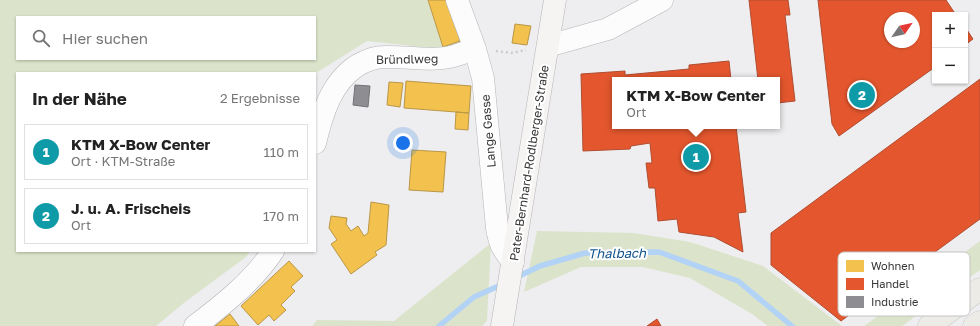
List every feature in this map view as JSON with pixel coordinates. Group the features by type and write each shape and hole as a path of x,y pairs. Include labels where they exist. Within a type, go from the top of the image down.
{"main road":[{"name":"Pater-Bernhard-Rodlberger-Straße","path":"502,326 556,0"},
{"path":"970,296 980,289"},
{"path":"929,326 943,316"},
{"path":"974,326 980,322"}],"street":[{"name":"Lange Gasse","path":"457,0 483,78 497,228 499,240 503,249 513,262"},
{"path":"548,46 608,29 662,0"},
{"name":"Bründlweg","path":"316,140 331,94 337,84 345,75 364,62 373,58 384,57 440,58 454,56 474,49"},
{"path":"195,326 226,302 242,287 272,252"}],"path":[{"path":"474,49 510,53 548,46"}],"green space":[{"path":"0,0 449,0 465,44 431,48 367,41 316,73 16,72 16,252 249,252 246,257 185,302 156,326 0,326"},
{"path":"537,231 634,233 690,242 763,266 842,326 768,326 752,314 690,278 643,267 581,267 524,292"},
{"path":"980,241 980,270 970,277 970,252 965,252"},
{"path":"491,243 487,321 482,326 312,326 317,320 394,321"},
{"path":"878,316 916,316 902,326 864,326"}],"building: Wohnen":[{"path":"428,0 447,0 460,41 443,47"},
{"path":"515,24 531,26 527,45 512,43"},
{"path":"406,81 471,86 469,113 404,108"},
{"path":"389,82 403,83 400,107 387,105"},
{"path":"456,112 469,113 468,130 455,129"},
{"path":"412,150 446,152 443,192 409,190"},
{"path":"371,202 389,205 386,245 375,252 377,255 351,274 331,244 337,240 329,228 331,216 347,218 346,224 351,231 358,226 364,236 368,233"},
{"path":"289,261 303,276 291,287 295,291 281,305 286,310 274,321 269,315 258,325 241,306"},
{"path":"230,314 239,326 215,326"}],"building: Handel":[{"path":"749,0 788,0 790,15 785,15 795,101 780,103 780,77 758,77"},
{"path":"818,0 946,0 954,12 932,12 932,69 839,136 832,124"},
{"path":"968,32 973,39 968,43"},
{"path":"729,61 731,77 612,77 612,129 736,129 746,212 738,213 743,252 714,237 679,232 677,219 658,221 655,188 649,188 646,163 652,163 650,143 631,146 630,149 583,151 581,74 625,71 625,75 689,69 689,65"},
{"path":"980,79 980,219 935,252 838,252 838,316 848,316 841,321 771,265 771,233"},
{"path":"657,319 661,326 647,326"}],"building: Industrie":[{"path":"355,85 370,86 368,107 353,105"}],"waterway":[{"name":"Thalbach","path":"515,278 540,266 585,253 659,252 738,281 792,326"},
{"name":"Thalbach","path":"439,326 474,297 503,284"}],"place":[{"name":"J. u. A. Frischeis","path":"862,95"},
{"name":"KTM X-Bow Center","path":"696,157"}]}
